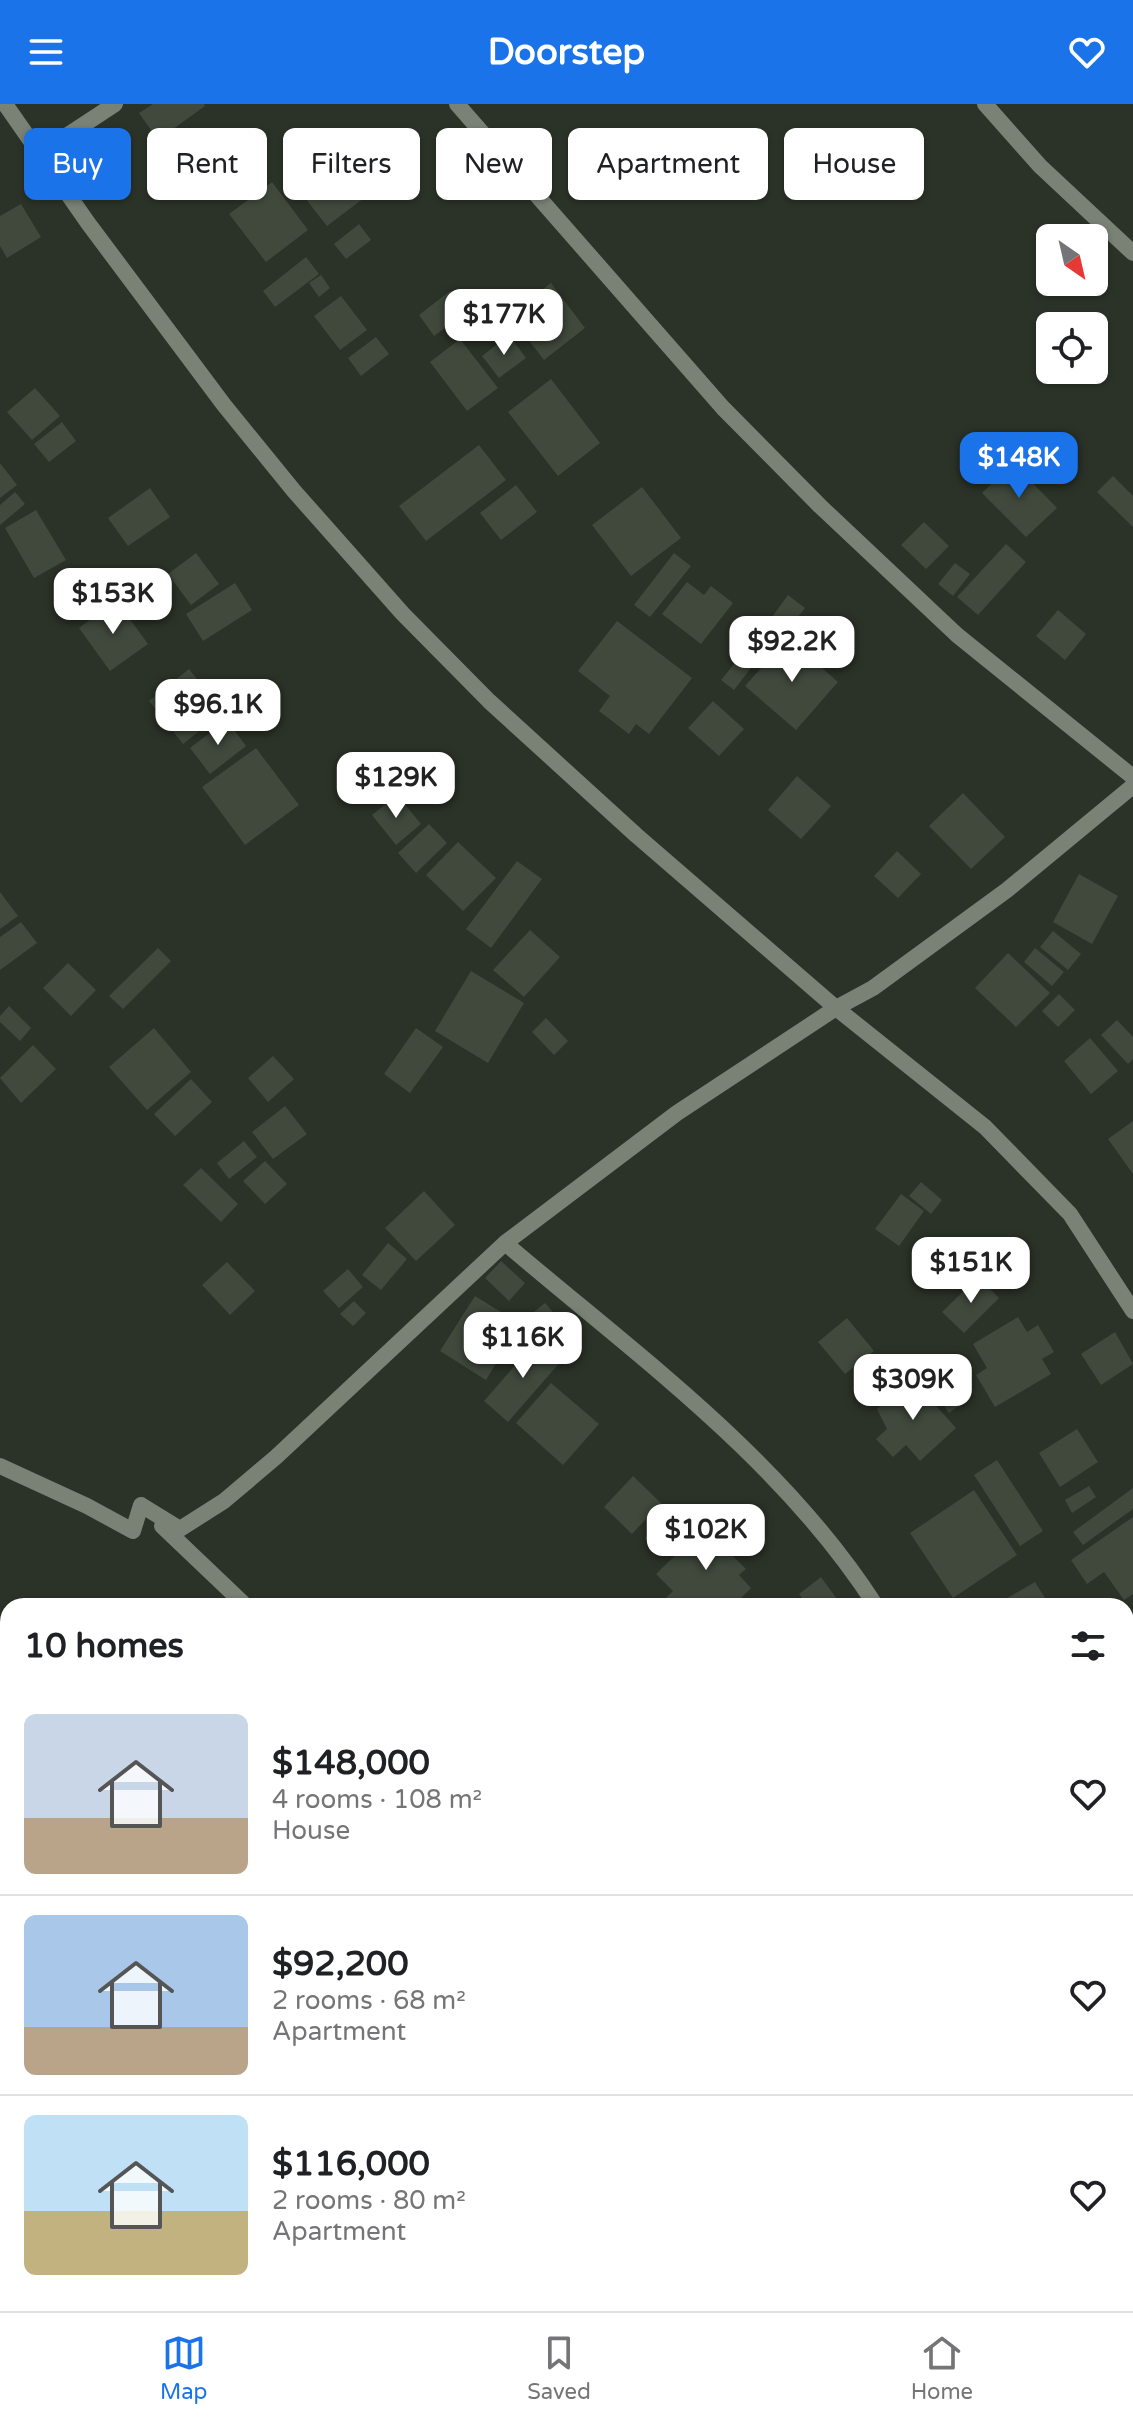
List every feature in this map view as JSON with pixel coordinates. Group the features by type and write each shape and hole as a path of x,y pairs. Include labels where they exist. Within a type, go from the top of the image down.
{"street":[{"path":"5,104 24,132"},
{"path":"79,128 115,104"},
{"path":"457,104 723,408 820,506 957,635 1133,777"},
{"path":"985,104 1040,166 1133,253"},
{"path":"73,200 224,405 294,491 403,614 489,701 636,835 836,1008 985,1127 1070,1214 1133,1311"},
{"path":"141,1505 180,1529 224,1501 276,1457 505,1243 677,1113 836,1008 873,988 1007,890 1133,786"},
{"path":"505,1243 673,1382 789,1492 870,1598"},
{"path":"0,1466 133,1531 141,1505"},
{"path":"141,1505 238,1598"}],"building":[{"path":"153,104 205,106 175,128 150,128 139,113"},
{"path":"272,182 308,230 266,262 229,214 248,200 267,200 267,186"},
{"path":"307,200 361,200 327,226"},
{"path":"21,204 41,237 7,258 0,246 0,216"},
{"path":"359,224 371,240 346,259 334,244"},
{"path":"306,257 319,274 275,307 263,291"},
{"path":"321,275 330,288 319,297 309,283"},
{"path":"551,283 585,328 544,360 509,315"},
{"path":"450,291 466,312 434,336 419,315"},
{"path":"341,296 367,330 340,350 314,316"},
{"path":"509,335 526,358 499,378 482,356"},
{"path":"376,337 389,354 361,376 348,358"},
{"path":"460,339 498,388 467,411 430,362"},
{"path":"551,379 600,443 558,476 508,412"},
{"path":"35,388 60,416 32,440 7,412"},
{"path":"62,422 76,441 49,462 34,444"},
{"path":"479,445 506,480 426,541 399,506"},
{"path":"0,463 17,485 0,498"},
{"path":"1013,463 1057,508 1026,537 982,493"},
{"path":"1113,476 1133,496 1133,527 1097,492"},
{"path":"516,485 537,512 501,540 480,513"},
{"path":"642,487 681,538 631,576 592,525"},
{"path":"150,488 170,517 128,546 108,518"},
{"path":"15,492 25,504 0,525 0,505"},
{"path":"36,510 66,560 34,578 5,528"},
{"path":"924,522 949,546 926,569 901,545"},
{"path":"1006,544 1026,562 978,615 957,597"},
{"path":"196,553 219,584 191,605 168,574"},
{"path":"674,553 691,566 650,617 634,605"},
{"path":"955,563 970,574 953,596 938,584"},
{"path":"687,582 704,595 711,586 733,603 701,644 662,614"},
{"path":"235,583 252,610 203,641 186,614"},
{"path":"788,595 805,608 788,630 772,617"},
{"path":"116,600 148,644 110,671 79,628"},
{"path":"1058,610 1086,634 1065,660 1036,636"},
{"path":"771,620 783,629 771,646 758,636"},
{"path":"617,621 692,678 649,734 636,724 629,734 599,711 610,696 578,671"},
{"path":"788,638 838,682 796,730 745,686"},
{"path":"752,642 764,651 734,690 721,680"},
{"path":"189,669 223,712 183,744 149,701"},
{"path":"713,701 744,729 719,756 688,728"},
{"path":"227,720 246,746 210,774 190,748"},
{"path":"256,748 299,805 245,845 202,787"},
{"path":"797,776 831,806 801,839 768,810"},
{"path":"963,793 1005,837 971,869 929,826"},
{"path":"397,795 421,824 396,845 372,815"},
{"path":"429,824 447,843 416,873 398,853"},
{"path":"458,842 496,878 463,911 426,875"},
{"path":"897,851 921,874 898,898 874,876"},
{"path":"517,861 542,879 491,948 466,929"},
{"path":"1079,874 1118,896 1092,944 1053,922"},
{"path":"0,892 18,916 0,929"},
{"path":"21,922 37,943 0,970 0,937"},
{"path":"530,930 560,957 524,997 493,970"},
{"path":"1053,931 1081,954 1068,970 1040,947"},
{"path":"158,948 171,961 123,1009 109,996"},
{"path":"1035,948 1064,972 1052,986 1024,962"},
{"path":"1008,953 1050,993 1016,1027 975,988"},
{"path":"68,963 96,990 71,1016 43,988"},
{"path":"471,971 524,1003 488,1063 435,1031"},
{"path":"1059,994 1075,1010 1058,1027 1042,1011"},
{"path":"9,1006 31,1028 20,1041 0,1022 0,1016"},
{"path":"546,1018 568,1041 554,1055 532,1032"},
{"path":"1117,1020 1133,1037 1133,1059 1128,1064 1101,1035"},
{"path":"154,1028 191,1072 147,1110 109,1067"},
{"path":"416,1028 443,1047 410,1093 384,1074"},
{"path":"1090,1038 1118,1071 1091,1094 1064,1061"},
{"path":"33,1045 56,1069 21,1103 0,1078"},
{"path":"273,1056 294,1079 268,1102 248,1078"},
{"path":"191,1079 212,1102 175,1136 154,1114"},
{"path":"285,1106 307,1134 273,1159 252,1132"},
{"path":"1133,1121 1133,1174 1108,1139"},
{"path":"244,1141 257,1157 229,1179 217,1163"},
{"path":"265,1161 287,1184 265,1204 243,1181"},
{"path":"201,1168 238,1204 221,1222 183,1185"},
{"path":"921,1182 942,1200 931,1214 909,1196"},
{"path":"424,1191 455,1225 416,1261 385,1228"},
{"path":"901,1194 924,1211 899,1246 875,1229"},
{"path":"388,1243 407,1259 381,1290 362,1275"},
{"path":"501,1261 525,1283 509,1301 485,1278"},
{"path":"227,1262 255,1291 230,1315 202,1285"},
{"path":"348,1269 363,1287 339,1308 323,1291"},
{"path":"978,1277 999,1298 964,1333 942,1312"},
{"path":"475,1296 509,1317 499,1333 510,1340 486,1380 440,1351"},
{"path":"354,1301 366,1313 353,1326 340,1314"},
{"path":"545,1303 571,1333 557,1345 530,1315"},
{"path":"1018,1317 1027,1332 1038,1325 1054,1352 1042,1359 1051,1374 995,1407 976,1375 987,1368 973,1344"},
{"path":"847,1318 874,1351 845,1374 818,1342"},
{"path":"1115,1332 1133,1364 1101,1385 1081,1354"},
{"path":"538,1339 562,1360 508,1422 484,1401"},
{"path":"896,1354 904,1365 890,1375 882,1363"},
{"path":"933,1360 941,1369 927,1381 919,1372"},
{"path":"873,1362 882,1373 870,1383 860,1373"},
{"path":"911,1378 956,1428 920,1461 906,1445 893,1457 876,1439 887,1429 877,1409"},
{"path":"551,1383 599,1424 563,1465 516,1423"},
{"path":"946,1383 960,1405 949,1413 934,1391"},
{"path":"1077,1429 1098,1462 1060,1487 1039,1453"},
{"path":"997,1460 1043,1531 1020,1546 974,1475"},
{"path":"633,1476 661,1503 632,1534 604,1507"},
{"path":"1089,1486 1096,1497 1072,1513 1065,1500"},
{"path":"1133,1488 1133,1509 1083,1545 1073,1532"},
{"path":"974,1490 1017,1555 953,1598 910,1533"},
{"path":"676,1509 690,1524 659,1552 645,1538"},
{"path":"1133,1517 1133,1594 1123,1598 1104,1572 1087,1584 1071,1560"},
{"path":"704,1527 724,1529 742,1547 733,1556 746,1569 739,1575 751,1588 741,1598 666,1598 673,1591 656,1574"},
{"path":"821,1577 836,1598 802,1598 799,1594"},
{"path":"1035,1582 1045,1598 1007,1598"}]}
